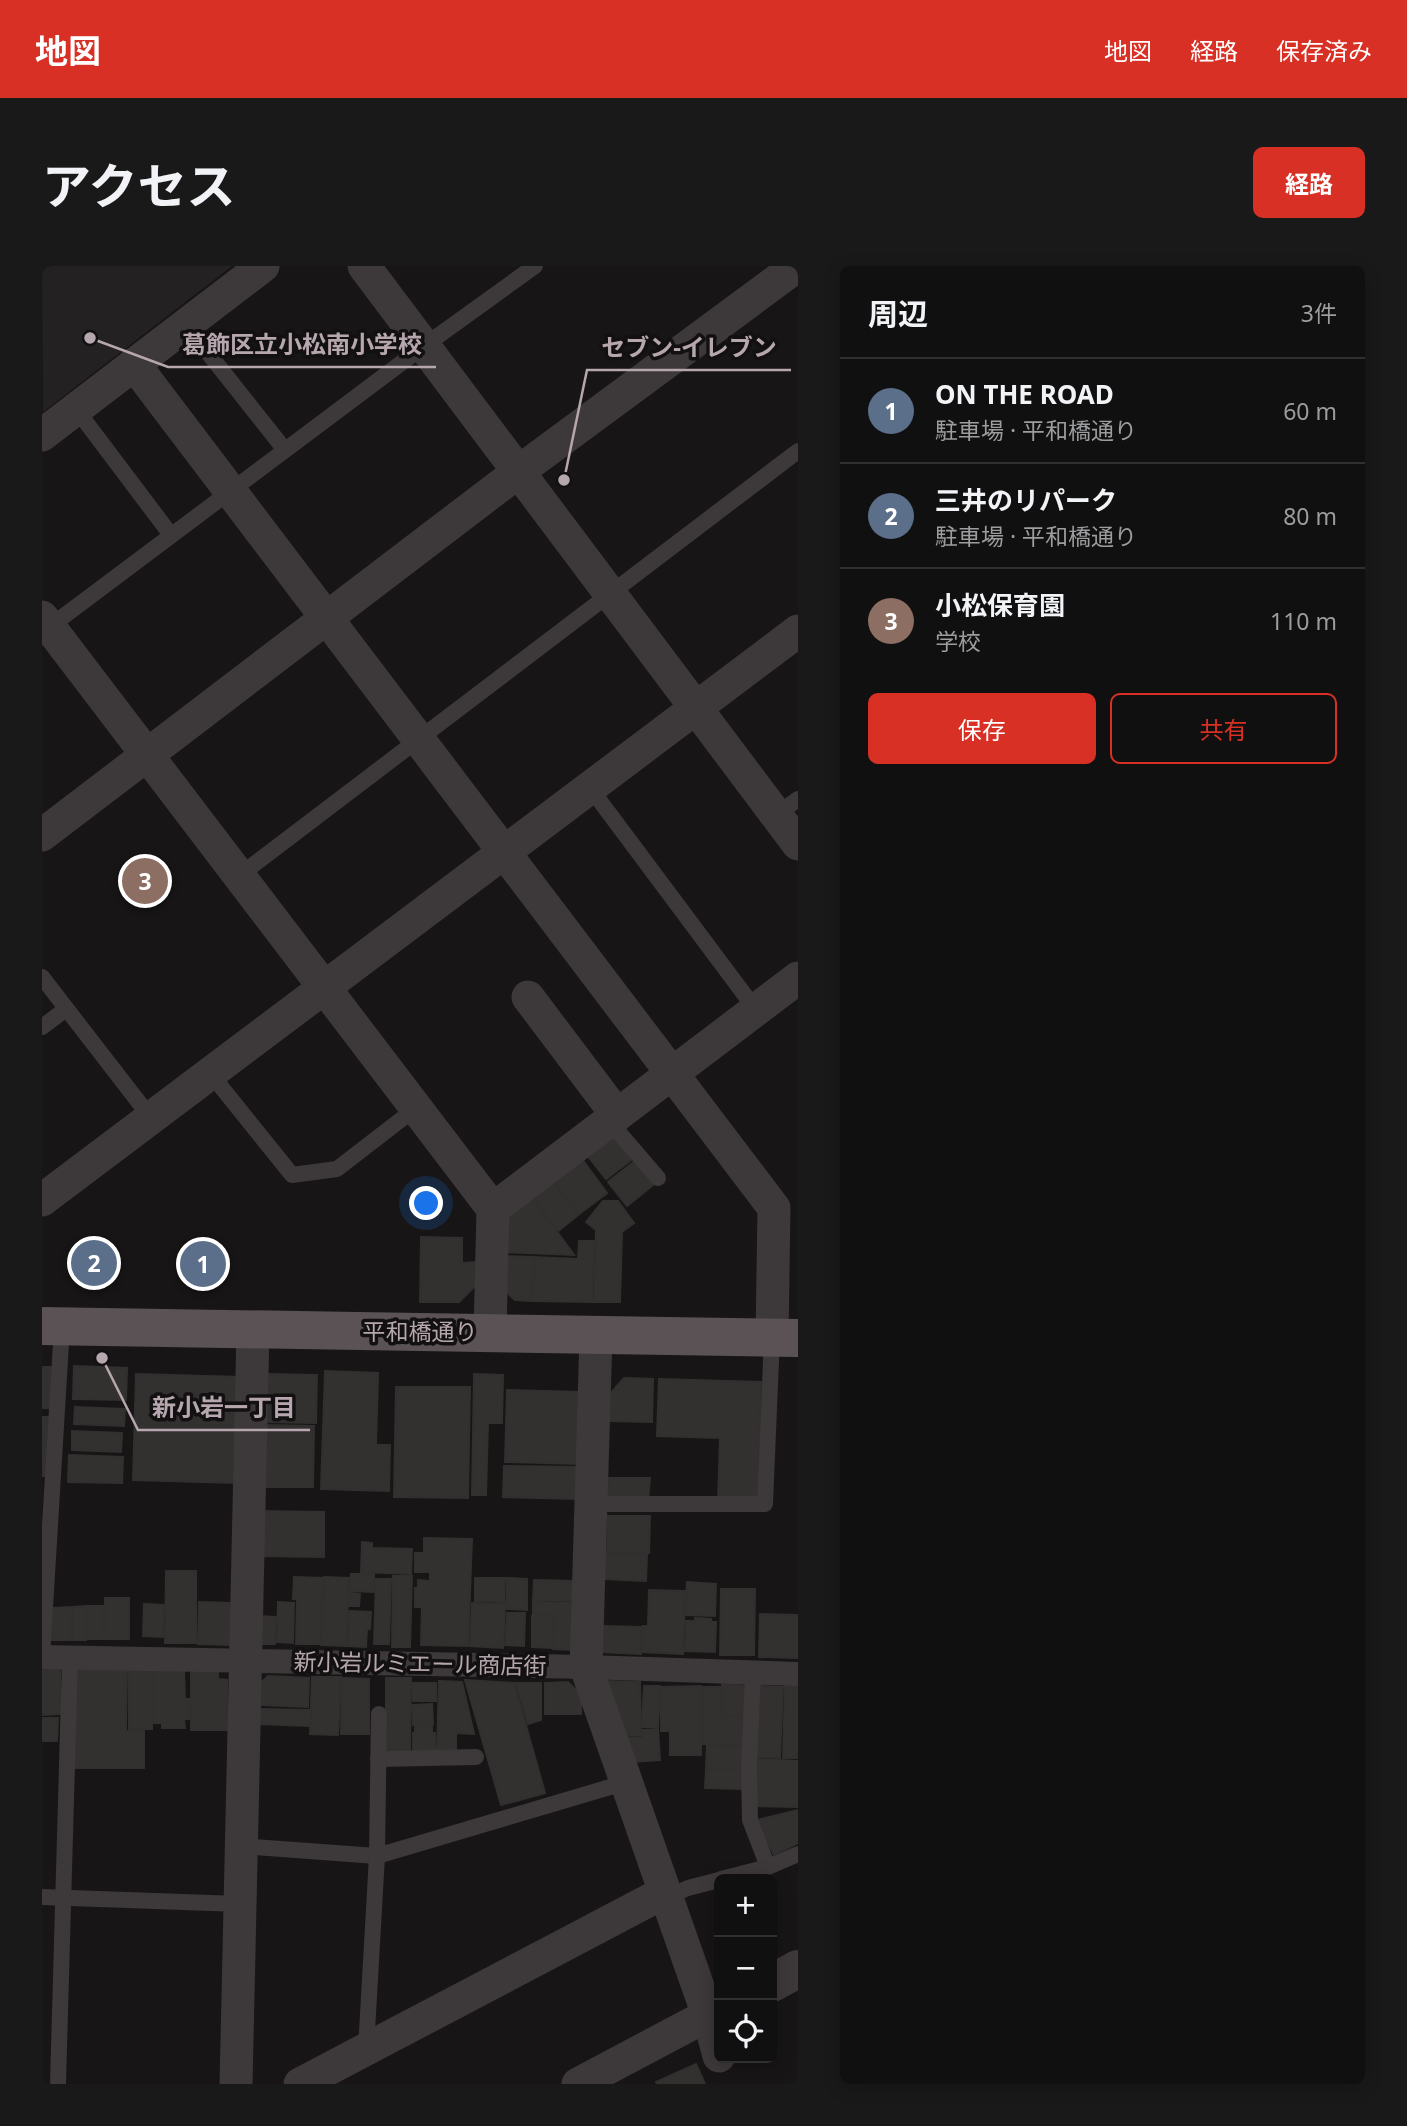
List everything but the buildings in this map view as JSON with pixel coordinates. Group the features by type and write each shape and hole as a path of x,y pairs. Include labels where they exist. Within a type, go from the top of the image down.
{"main road":[{"name":"平和橋通り","path":"52,1326 785,1338"}],"street":[{"path":"42,435 263,266"},
{"path":"364,266 696,708 787,807 798,844"},
{"path":"42,835 518,472 797,266"},
{"path":"134,364 672,1073 786,1199 785,1338"},
{"path":"44,625 240,875 493,1209 490,1332"},
{"path":"45,1192 150,1118 798,631"},
{"path":"493,1209 798,978"},
{"path":"527,997 613,1118"},
{"path":"236,2084 253,1331"},
{"path":"578,2084 714,2012 666,1895 586,1667 596,1337"},
{"name":"新小岩ルミエール商店街","path":"42,1657 586,1667 798,1674"},
{"path":"300,2084 666,1895"},
{"path":"777,1980 798,1969"},
{"path":"721,2063 727,2084"}],"lane":[{"path":"44,625 171,535 535,266"},
{"path":"186,325 285,450"},
{"path":"76,409 171,535"},
{"path":"240,875 798,451"},
{"path":"591,789 756,1010"},
{"path":"42,977 150,1118"},
{"path":"42,1027 66,1009"},
{"path":"210,1073 292,1175 337,1169 416,1108"},
{"path":"613,1118 657,1178"},
{"path":"42,1657 52,1326"},
{"path":"592,1504 765,1504 785,1338"},
{"path":"58,2084 70,1658"},
{"path":"753,1673 750,1820 768,1867"},
{"path":"366,2049 377,1856 379,1714"},
{"path":"378,1759 476,1757"},
{"path":"242,1846 377,1856 626,1782"},
{"path":"742,1874 768,1867 798,1854"},
{"path":"666,1895 714,1882"},
{"path":"42,1897 240,1904"}],"shaded area":[{"path":"42,266 232,266 43,412"}],"place":[{"name":"葛飾区立小松南小学校","path":"90,338"},
{"name":"セブン-イレブン","path":"564,480"},
{"name":"小松保育園","path":"145,881"},
{"name":"三井のリパーク","path":"94,1263"},
{"name":"ON THE ROAD","path":"203,1264"},
{"name":"新小岩一丁目","path":"102,1358"}]}
